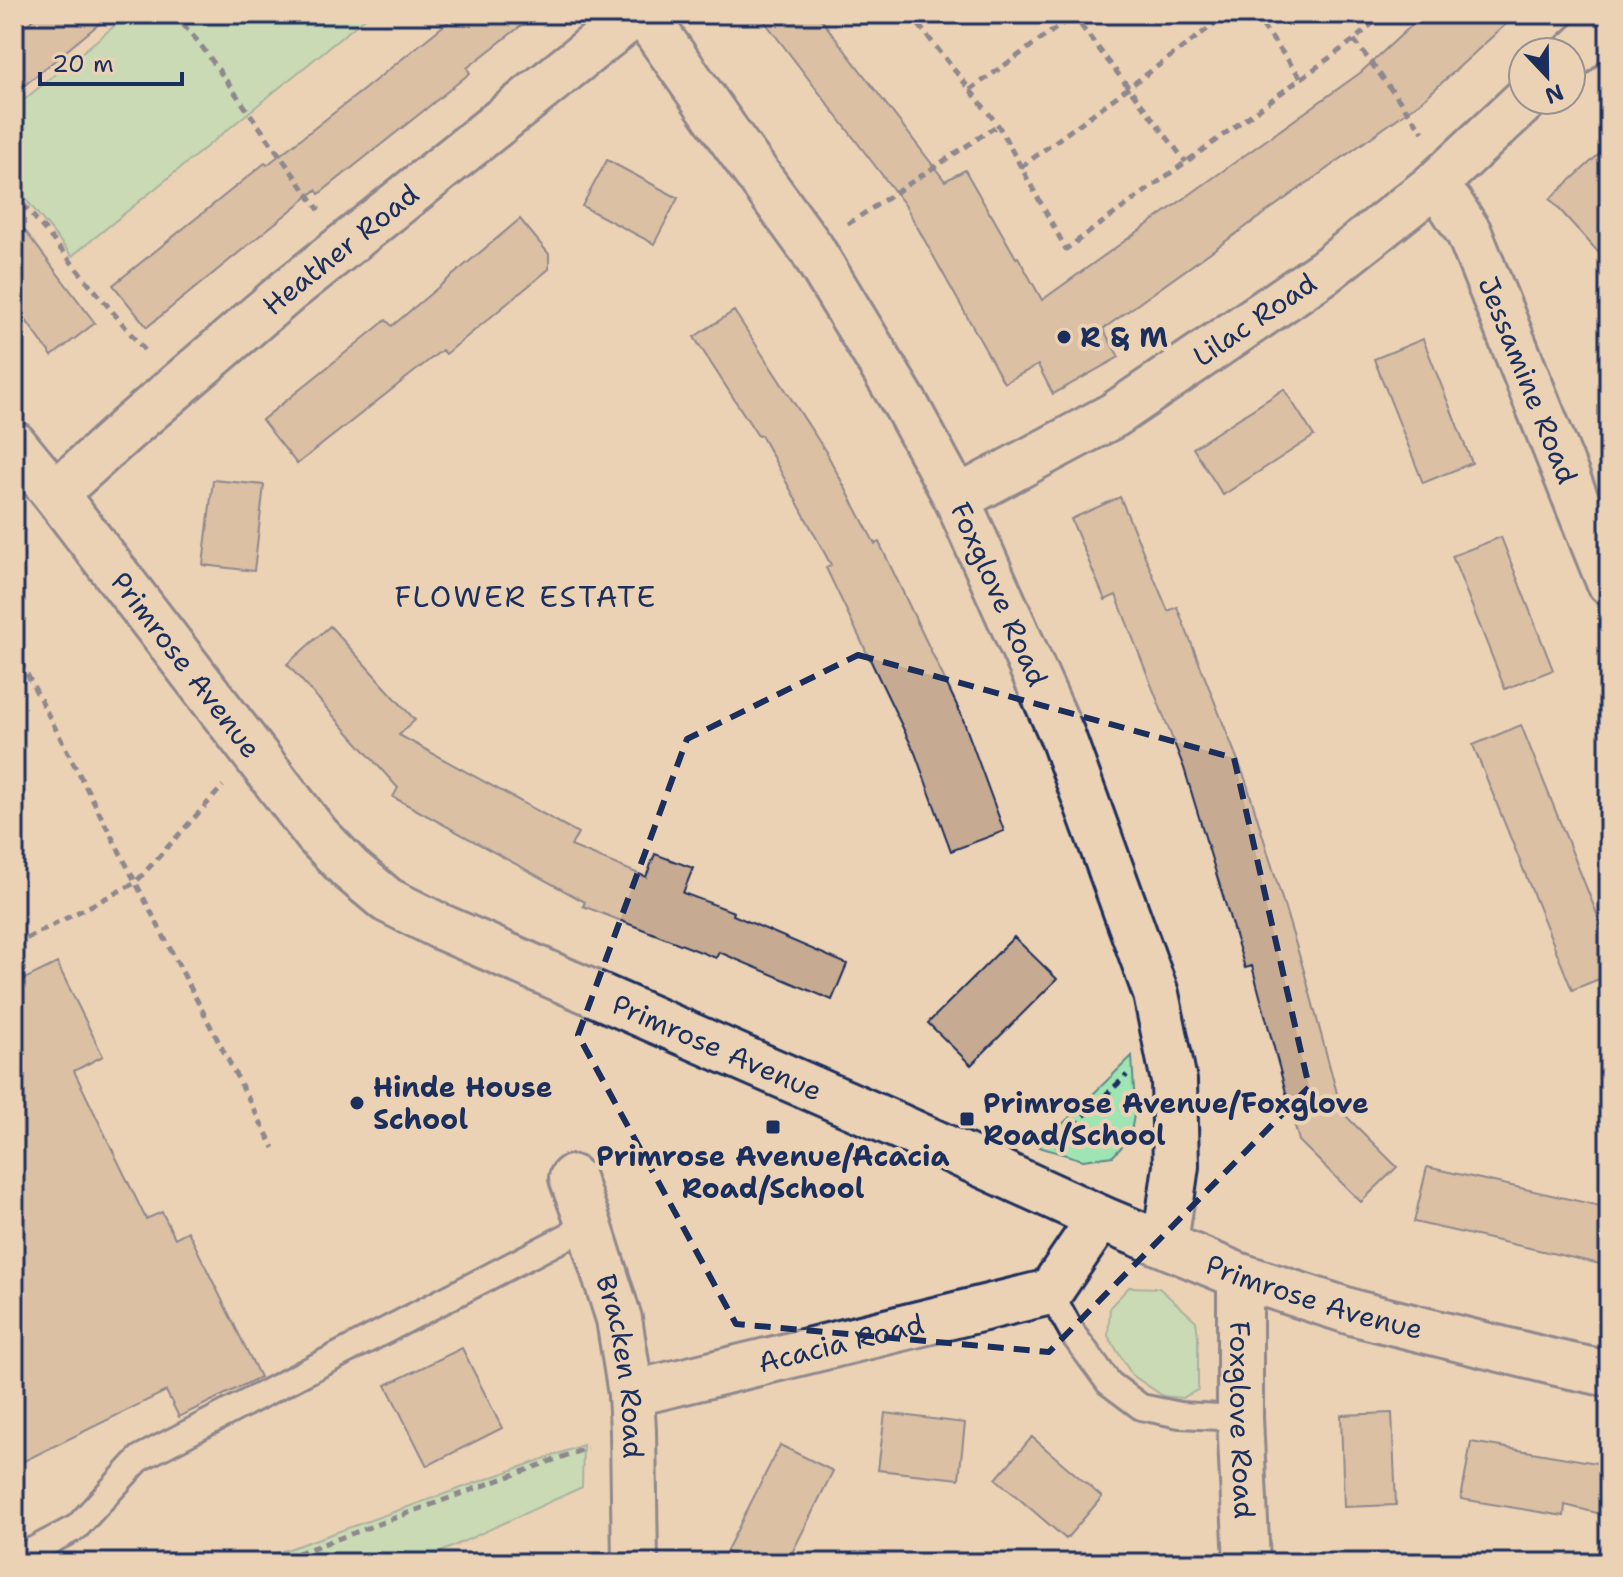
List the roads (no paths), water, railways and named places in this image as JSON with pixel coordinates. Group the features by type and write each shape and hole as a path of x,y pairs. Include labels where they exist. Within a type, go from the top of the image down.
{"street":[{"name":"Heather Road","path":"55,494 289,290 635,14"},
{"name":"Foxglove Road","path":"644,14 811,248 907,407 957,499 1062,735 1156,994 1174,1081 1176,1166 1165,1243"},
{"path":"1587,42 1609,22"},
{"name":"Lilac Road","path":"957,499 1114,415 1324,272 1443,177 1508,116"},
{"name":"Jessamine Road","path":"1443,177 1451,205 1469,233 1609,582"},
{"name":"Primrose Avenue","path":"14,444 317,835 350,869 387,900 493,950 898,1126 1100,1218 1240,1276 1355,1313 1609,1374"},
{"name":"Bracken Road","path":"572,1178 619,1319 632,1413 635,1563"},
{"path":"1050,1292 1100,1218"},
{"name":"Foxglove Road","path":"1240,1276 1240,1418 1247,1563"},
{"name":"Acacia Road","path":"632,1413 1050,1292"}],"lane":[{"path":"14,1560 77,1527 140,1458 589,1225"},
{"path":"1050,1292 1075,1337 1109,1383 1141,1407 1180,1415 1240,1418"}],"place":[{"name":"R & M","path":"1064,337"},
{"name":"Hinde House School","path":"357,1103"},
{"name":"Primrose Avenue/Foxglove Road/School","path":"967,1119"},
{"name":"Primrose Avenue/Acacia Road/School","path":"773,1127"}],"district":[{"name":"FLOWER ESTATE","path":"526,596"}]}
